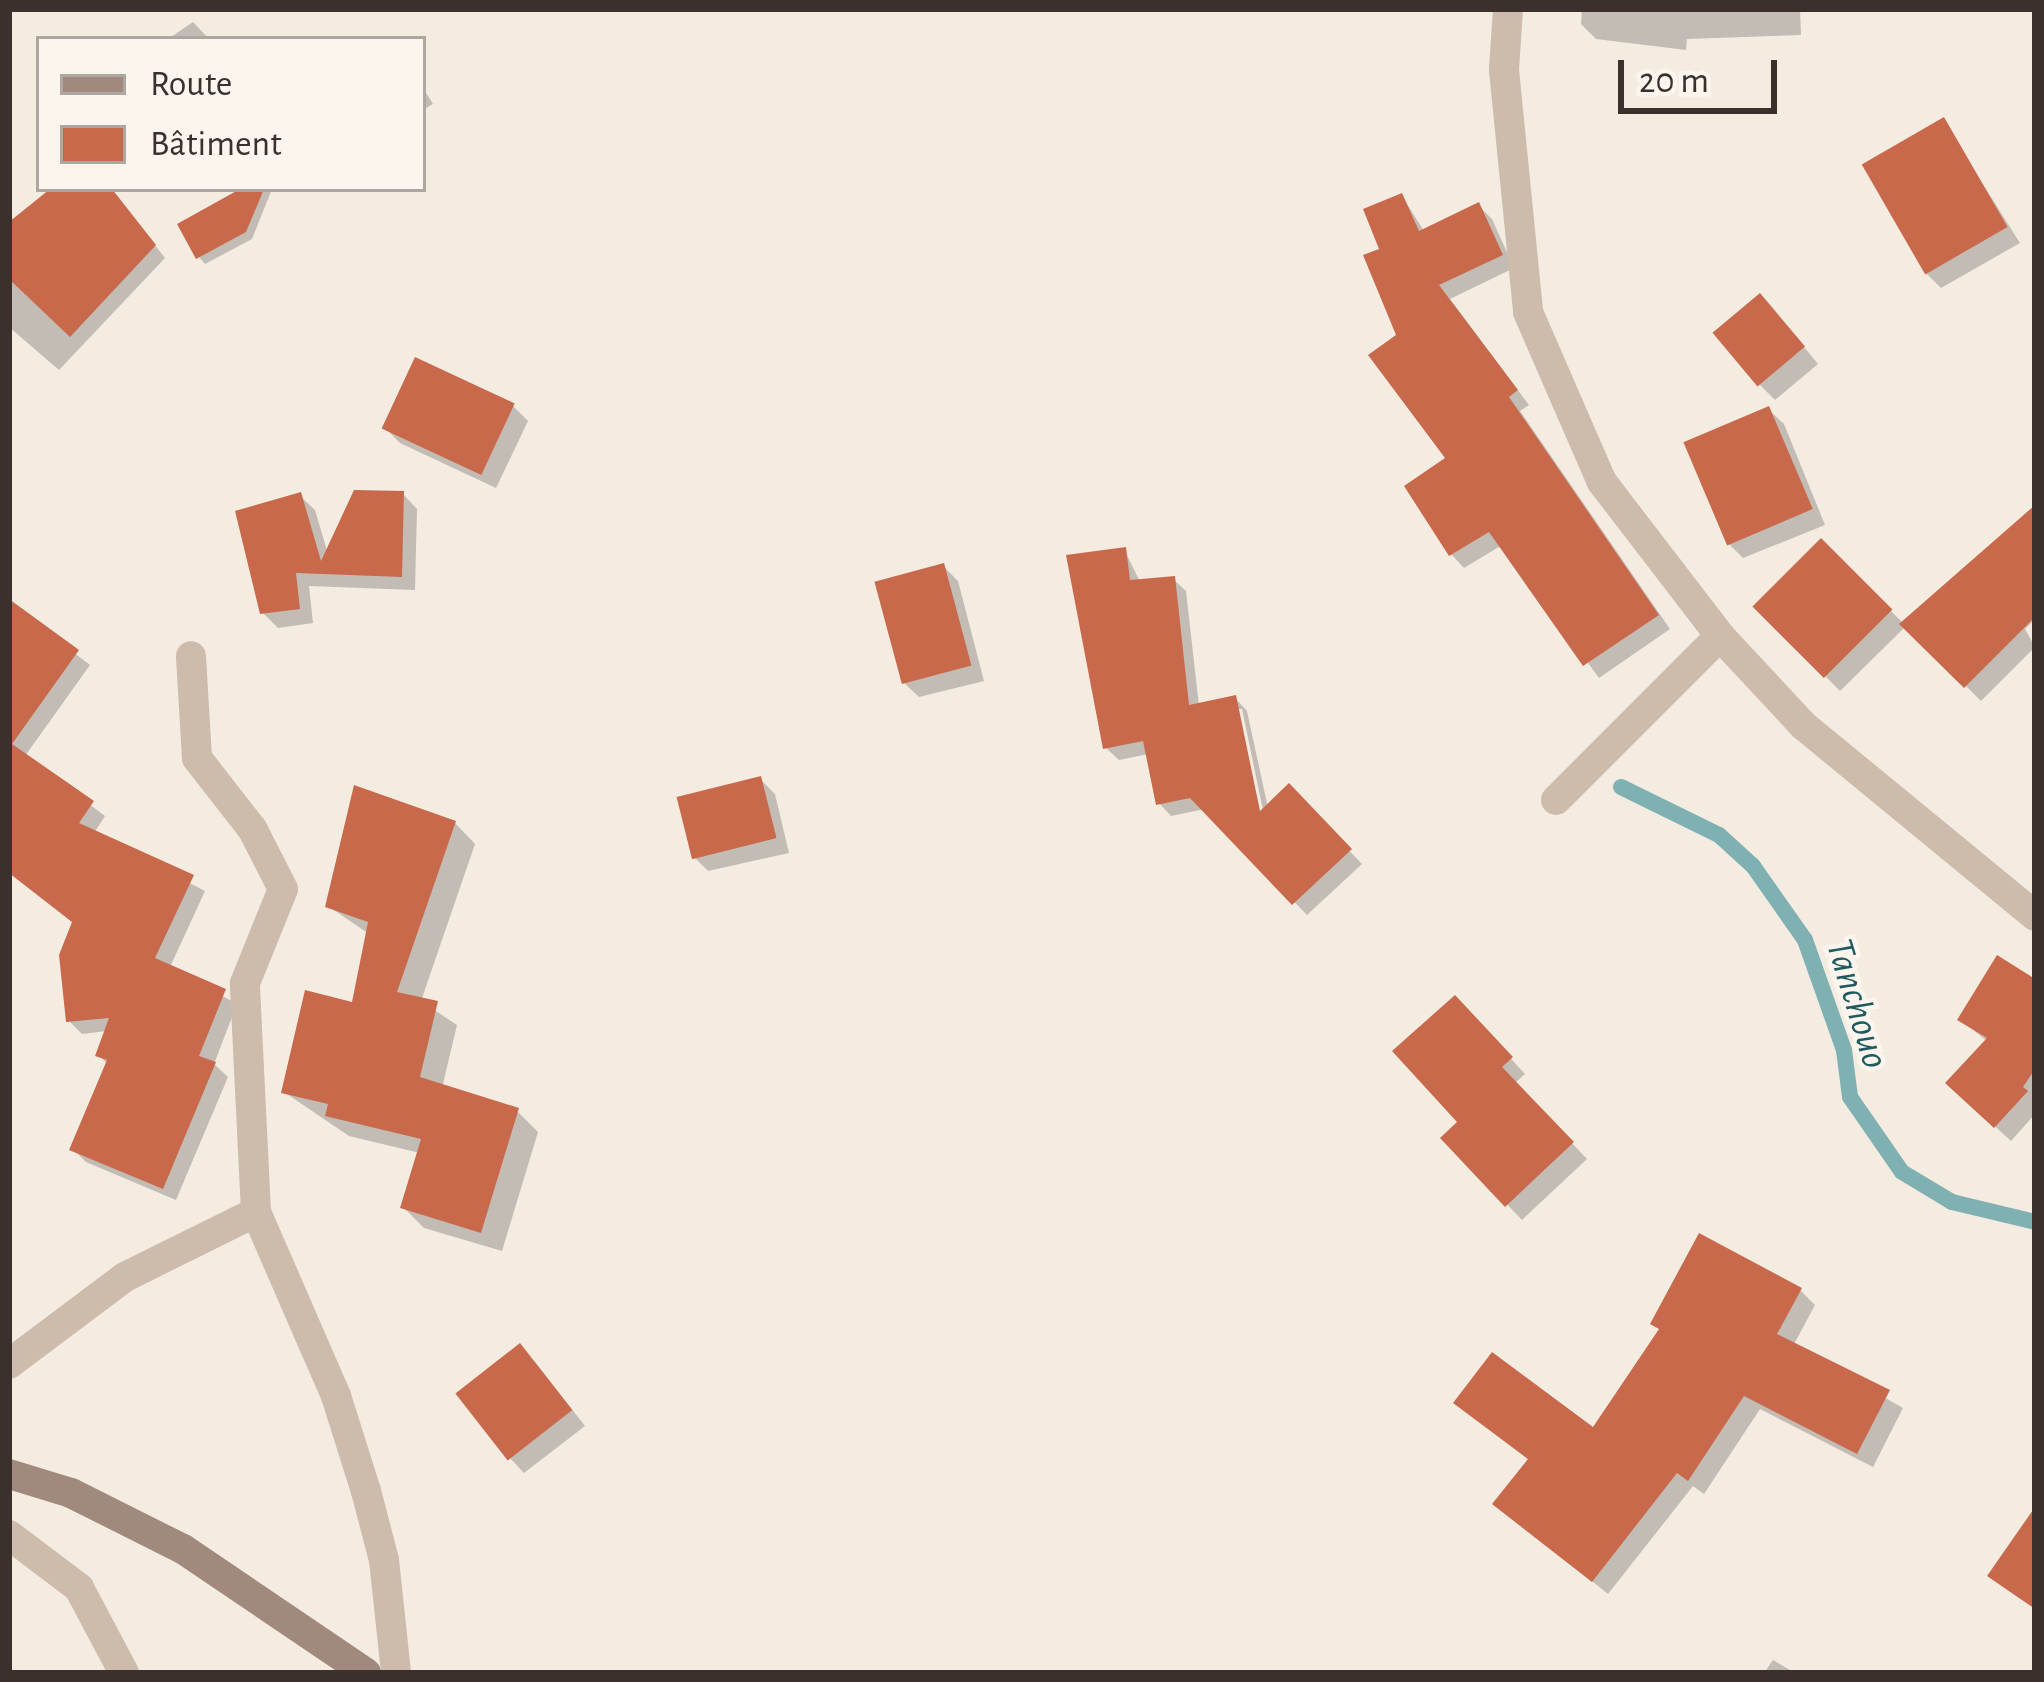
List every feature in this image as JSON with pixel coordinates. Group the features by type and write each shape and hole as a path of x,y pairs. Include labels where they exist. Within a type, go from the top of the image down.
{"main road":[{"path":"9,1474 70,1493 183,1549 366,1673"}],"street":[{"path":"1508,9 1504,70 1528,312 1602,482 1720,636 1804,726 2035,916"},
{"path":"1556,800 1720,636"},
{"path":"191,656 197,758 253,830 283,890 245,982 256,1212 336,1396 366,1491 384,1560 396,1673"},
{"path":"9,1364 125,1276 256,1212"},
{"path":"9,1535 79,1588 124,1673"}],"building":[{"path":"1944,117 2008,227 1925,274 1862,164"},
{"path":"46,192 114,192 156,245 70,337 9,279 9,222"},
{"path":"235,192 263,192 246,232 196,259 177,224"},
{"path":"1402,193 1419,231 1479,202 1503,255 1439,285 1518,390 1509,397 1659,615 1583,666 1489,532 1449,556 1404,486 1445,458 1368,355 1396,335 1363,255 1379,249 1363,209"},
{"path":"1760,293 1805,347 1758,386 1713,333"},
{"path":"415,357 515,403 481,475 382,429"},
{"path":"1769,406 1813,509 1727,545 1683,442"},
{"path":"354,490 404,491 402,577 296,573 300,609 260,614 235,511 301,492 321,561"},
{"path":"2035,505 2035,617 1964,688 1899,624"},
{"path":"1821,538 1892,609 1824,678 1752,607"},
{"path":"1126,547 1130,580 1175,576 1189,705 1236,695 1260,811 1289,783 1352,849 1292,905 1190,798 1156,805 1143,741 1103,749 1066,555"},
{"path":"944,563 971,665 902,684 874,582"},
{"path":"9,599 79,650 12,744 94,801 79,823 194,875 155,958 226,989 199,1056 216,1062 163,1189 69,1150 107,1060 95,1056 109,1018 66,1022 59,955 72,922 9,873"},
{"path":"761,776 776,838 692,859 677,797"},
{"path":"354,785 456,821 397,992 438,1001 420,1077 519,1108 481,1233 400,1208 421,1139 325,1116 328,1104 281,1093 305,990 352,1002 368,922 325,907"},
{"path":"1997,955 2035,979 2035,1069 2023,1087 2028,1091 1994,1128 1945,1083 1987,1038 1957,1020"},
{"path":"1455,995 1513,1057 1502,1067 1574,1142 1505,1207 1440,1138 1457,1122 1392,1051"},
{"path":"1699,1233 1802,1288 1777,1334 1890,1390 1857,1454 1744,1396 1688,1481 1677,1473 1592,1582 1492,1504 1528,1459 1453,1403 1492,1352 1593,1427 1659,1329 1650,1324"},
{"path":"520,1343 572,1410 508,1460 455,1393"},
{"path":"2035,1507 2035,1609 1987,1576"}],"waterway":[{"name":"Tanchouo","path":"1621,787 1719,835 1753,866 1805,940 1844,1050 1850,1097 1902,1172 1952,1202 2035,1222"}]}
